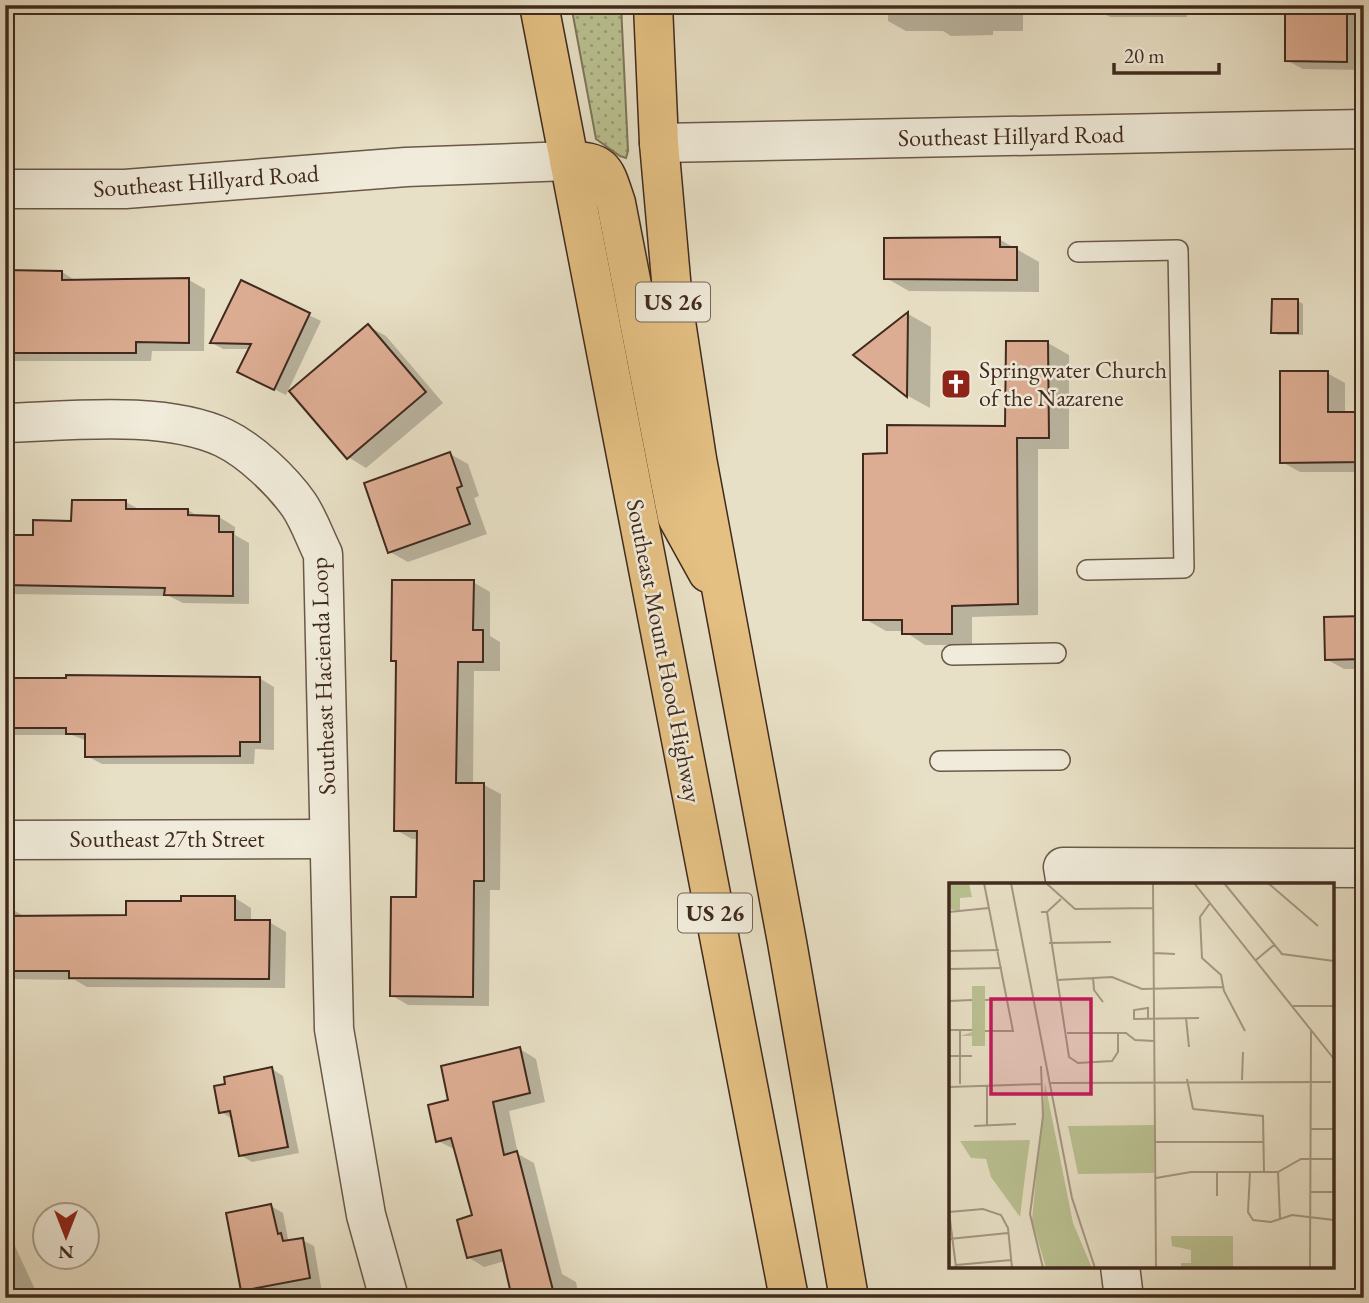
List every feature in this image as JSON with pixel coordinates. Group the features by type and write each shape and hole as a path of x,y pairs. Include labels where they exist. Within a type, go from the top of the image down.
{"highway":[{"name":"Southeast Mount Hood Highway","path":"539,5 789,1298"},
{"name":"US 26","path":"653,5 659,143 673,302 697,459 849,1298"},
{"path":"569,161 587,161 600,166 608,178 616,203 677,517 722,596"}],"street":[{"name":"Southeast Hillyard Road","path":"659,143 1364,129"},
{"name":"Southeast Hillyard Road","path":"5,189 125,189 406,167 569,161"},
{"name":"Southeast Hacienda Loop","path":"5,423 109,419 178,425 224,438 265,466 300,506 323,554 334,1029 366,1215 389,1298"},
{"name":"Southeast 27th Street","path":"5,840 328,839"},
{"path":"1065,876 1364,867"},
{"path":"1120,1268 1124,1298"}],"lane":[{"path":"1078,252 1178,250 1184,568 1087,570"},
{"path":"952,655 1056,653"},
{"path":"940,761 1060,760"}],"green space":[{"path":"577,5 621,5 628,151 626,158 596,139 572,10"}],"building":[{"path":"1285,7 1347,7 1347,62 1285,61"},
{"path":"1000,237 1000,247 1017,247 1017,280 884,279 884,238"},
{"path":"5,270 62,271 62,280 189,278 189,343 136,342 136,353 5,353"},
{"path":"241,280 310,313 274,390 237,372 251,344 210,343"},
{"path":"1272,299 1298,299 1298,333 1271,333"},
{"path":"908,312 907,397 853,355"},
{"path":"368,324 426,392 347,459 289,391"},
{"path":"1006,341 1048,341 1049,438 1017,438 1018,604 952,606 952,634 902,634 902,620 863,620 863,454 887,453 887,425 1005,426"},
{"path":"1280,371 1328,371 1328,412 1364,412 1364,462 1280,463"},
{"path":"450,452 462,486 457,488 470,524 388,553 364,483"},
{"path":"72,500 126,500 126,509 188,509 188,515 219,516 219,532 233,532 233,596 164,595 165,588 5,585 5,535 33,535 33,520 71,521"},
{"path":"392,580 474,580 473,630 483,630 483,662 458,662 456,783 484,783 484,881 474,881 473,997 390,996 391,897 416,897 417,831 394,831 396,661 391,661"},
{"path":"1364,616 1364,659 1325,660 1324,617"},
{"path":"66,675 260,677 260,742 240,742 240,756 85,757 85,734 66,734 66,728 5,728 5,678 66,678"},
{"path":"181,896 235,896 235,920 270,920 269,979 69,978 69,971 5,971 5,916 126,915 126,901 181,901"},
{"path":"520,1047 530,1093 493,1102 504,1155 517,1151 555,1298 512,1298 501,1250 467,1258 457,1220 472,1215 451,1138 436,1142 428,1105 448,1100 441,1066"},
{"path":"272,1067 288,1147 239,1156 230,1111 219,1113 214,1086 225,1084 224,1077"},
{"path":"271,1204 278,1234 281,1233 283,1241 303,1238 310,1278 241,1291 226,1213"}],"place":[{"name":"Springwater Church of the Nazarene","path":"956,384"}]}
